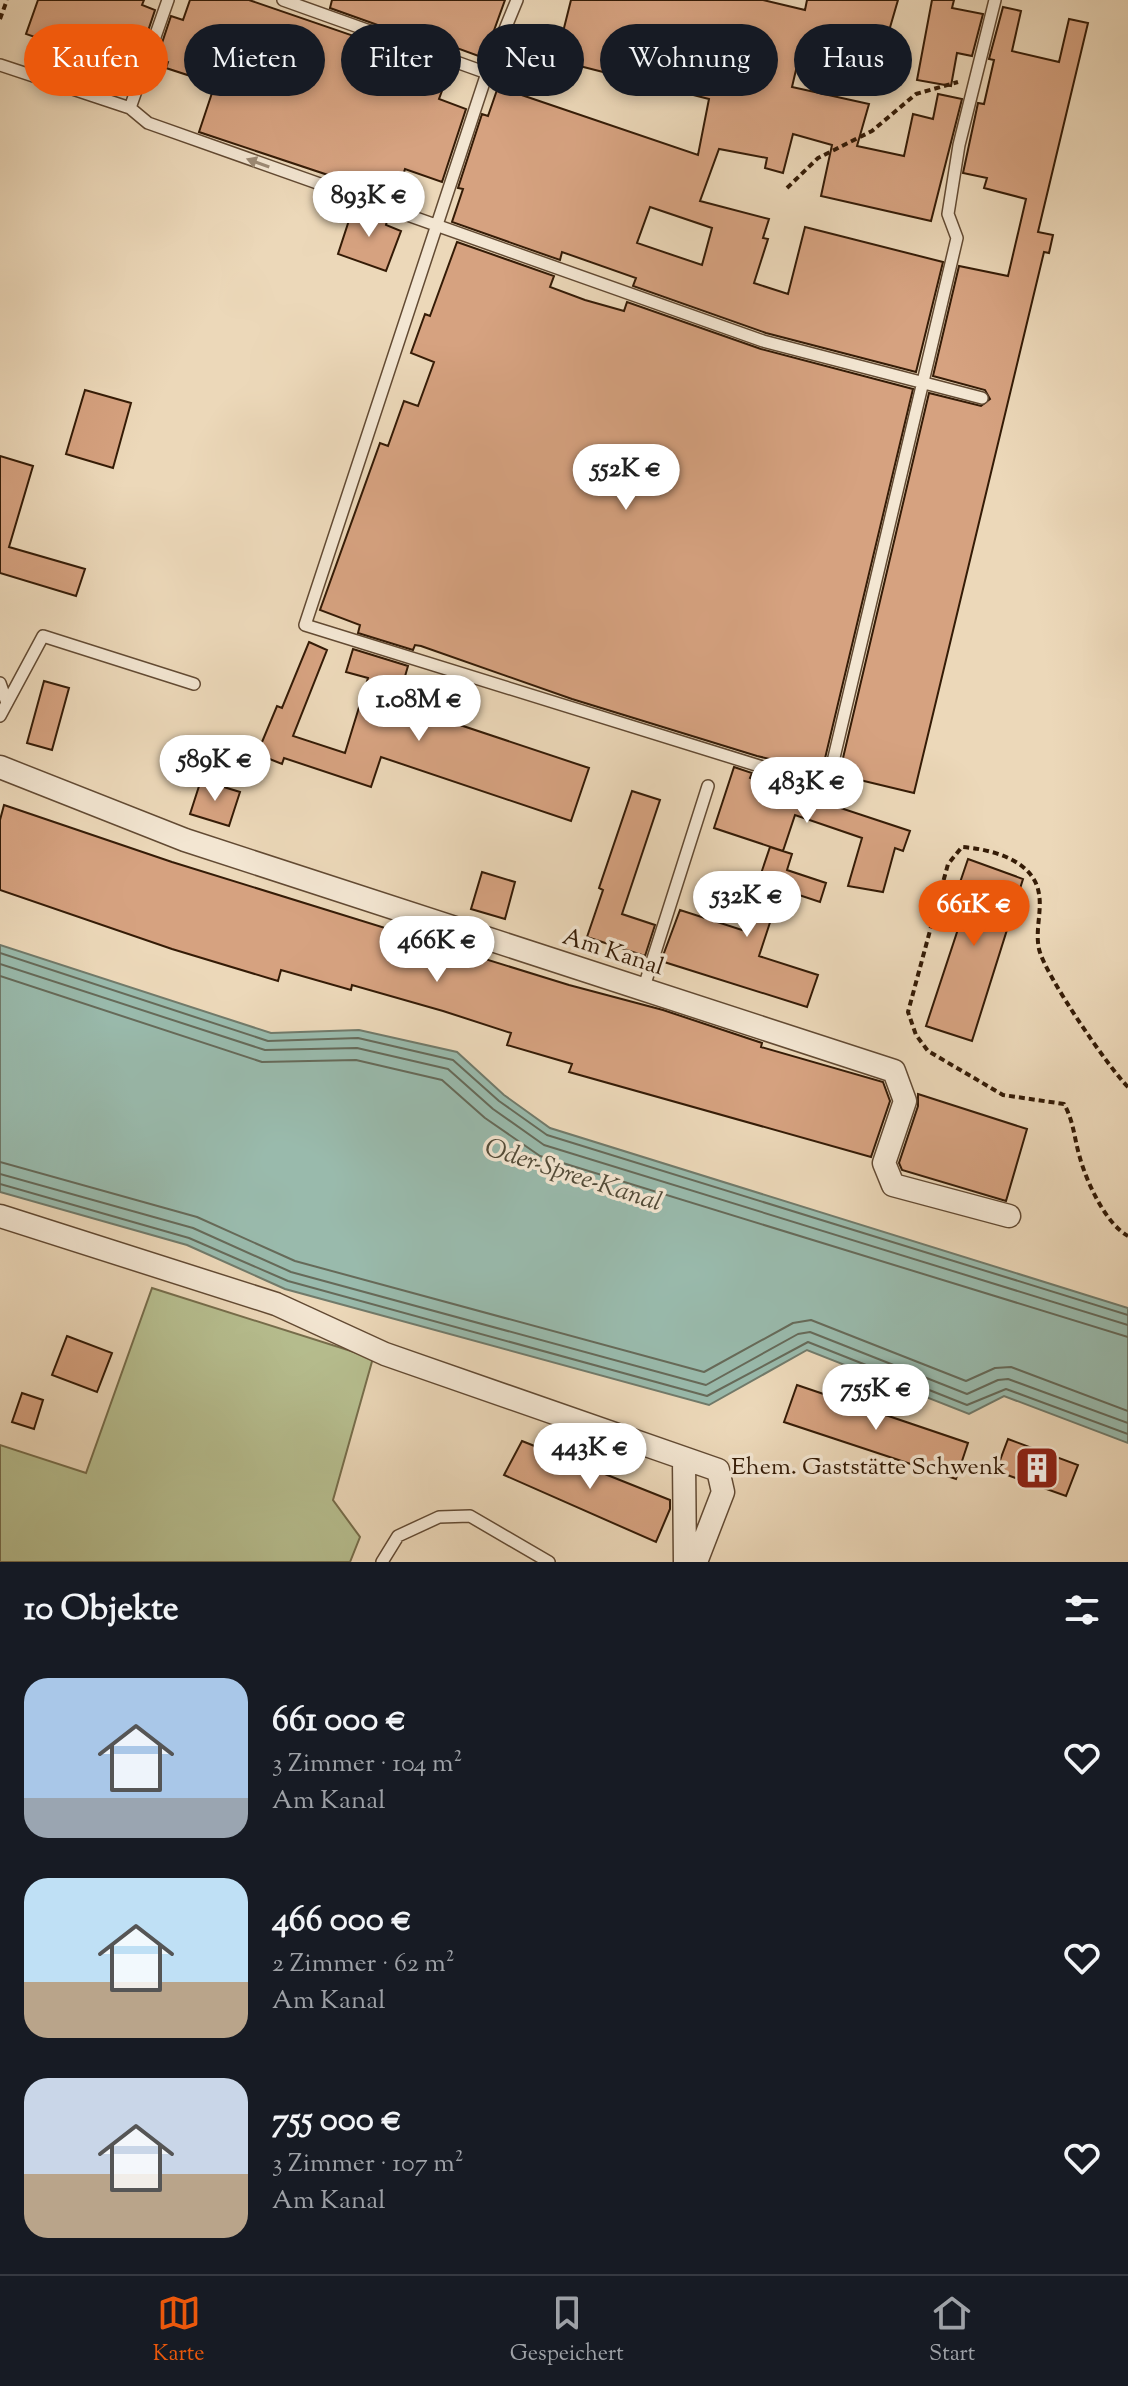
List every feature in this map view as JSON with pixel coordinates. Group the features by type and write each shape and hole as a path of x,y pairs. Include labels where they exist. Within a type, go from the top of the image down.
{"street":[{"name":"Am Kanal","path":"0,767 185,840 894,1071 905,1101 884,1163 893,1185 1009,1216"},
{"path":"0,1216 276,1304 385,1354 718,1470 723,1492 696,1562"},
{"path":"684,1460 685,1562"}],"lane":[{"path":"130,108 168,0"},
{"path":"283,0 477,69"},
{"path":"507,24 517,0"},
{"path":"479,96 305,625 827,787 957,238 948,214 977,70 995,0"},
{"path":"0,65 130,108 148,123 436,228 763,341 982,398"},
{"path":"0,716 43,636 194,684"},
{"path":"0,683 7,703"},
{"path":"643,990 708,786"},
{"path":"382,1562 398,1536 439,1517 470,1516 549,1562"}],"path":[{"path":"0,19 7,0"},
{"path":"787,188 818,158 872,131 916,94 956,83 977,70"},
{"path":"1128,1087 1064,997 1039,949 1039,894 1032,875 1009,858 986,848 962,847 948,864 908,1012 916,1035 928,1051 1003,1095 1064,1104 1074,1122 1080,1159 1114,1228 1128,1236"}],"green space":[{"path":"152,1288 373,1358 333,1500 360,1537 350,1562 0,1562 0,1445 86,1473"}],"water":[{"name":"Oder-Spree-Kanal","path":"0,945 271,1033 359,1030 457,1052 504,1095 550,1128 1128,1308 1128,1443 1004,1396 969,1414 807,1350 709,1405 285,1289 187,1245 0,1192"}],"building":[{"path":"38,0 144,0 142,5 155,10 150,24 30,24"},
{"path":"190,0 249,0 319,24 184,24 184,74 168,69 168,25 171,16 183,20"},
{"path":"332,0 505,0 496,24 477,24 477,55 461,49 461,24 375,24 330,8"},
{"path":"571,0 763,0 805,10 807,0 898,0 891,24 794,24 792,87 794,96 833,96 869,104 857,146 904,156 913,114 933,119 938,94 962,99 931,221 821,196 832,145 793,134 783,173 765,168 767,158 719,149 700,201 769,219 763,238 768,239 754,283 788,294 805,227 943,262 916,372 766,333 633,286 636,278 562,252 560,260 452,222 463,189 458,188 482,114 488,116 495,96 524,96 698,155 709,99 697,96 778,96 778,24 600,24 600,71 584,67 584,24 565,24","holes":["650,207 712,228 702,265 637,243"]},
{"path":"932,0 954,0 952,8 983,14 972,56 957,53 951,86 917,80"},
{"path":"1003,7 1021,11 1012,51 1059,62 1069,19 1088,23 1038,232 1053,235 1049,253 1044,252 914,793 839,775 929,393 981,406 990,399 985,390 933,376 959,266 1008,276 1026,199 984,188 987,178 963,173 978,103 984,104 994,60 989,59"},
{"path":"325,26 341,32 341,96 440,96 439,99 466,109 442,182 405,169 394,201 360,189 361,186 199,132 211,96 325,96"},
{"path":"354,205 388,217 386,225 401,231 386,271 338,254"},
{"path":"457,242 554,276 550,287 585,300 624,311 627,302 761,349 913,389 822,771 757,756 572,699 421,646 415,645 413,650 358,633 360,625 320,610 380,443 388,446 404,401 418,406 434,362 411,353 425,314 430,316"},
{"path":"85,390 131,403 113,468 66,454"},
{"path":"0,456 33,466 9,547 85,569 76,596 0,573"},
{"path":"309,642 327,650 293,736 345,753 368,678 346,672 353,649 408,666 397,704 589,768 571,821 381,757 371,787 284,758 282,764 257,754 277,706 282,708"},
{"path":"44,681 69,688 52,750 27,743"},
{"path":"734,767 752,773 750,778 910,831 903,851 895,848 883,892 848,886 862,838 795,815 783,851 714,828"},
{"path":"201,780 240,792 229,826 190,814"},
{"path":"632,791 660,800 622,914 655,925 645,956 587,937 603,890 599,888"},
{"path":"4,805 172,862 569,985 663,1010 762,1043 761,1047 883,1082 890,1101 871,1157 569,1072 572,1064 507,1045 511,1033 443,1011 352,985 351,990 281,970 278,981 172,949 0,890 0,820"},
{"path":"770,847 792,854 787,870 826,883 820,902 781,889 759,956 818,975 807,1007 661,961 680,910 742,930"},
{"path":"968,859 1023,879 972,1041 926,1026 962,917 950,912"},
{"path":"482,872 515,882 505,919 471,909"},
{"path":"918,1094 1027,1129 1006,1201 902,1170 899,1163 918,1106"},
{"path":"67,1336 112,1353 97,1392 52,1375"},
{"path":"797,1385 968,1443 956,1479 784,1422"},
{"path":"22,1393 43,1400 34,1429 12,1422"},
{"name":"Ehem. Gaststätte Schwenk","path":"1008,1439 1078,1465 1066,1496 996,1471"},
{"path":"522,1441 670,1500 670,1509 656,1542 504,1475"}],"place":[{"name":"Ehem. Gaststätte Schwenk","path":"1037,1468"}]}
